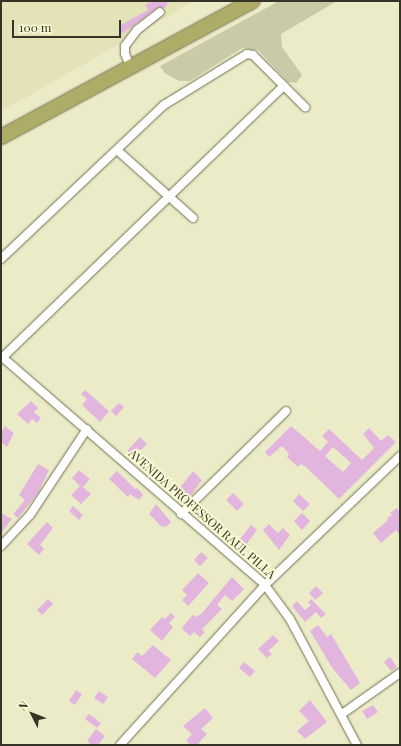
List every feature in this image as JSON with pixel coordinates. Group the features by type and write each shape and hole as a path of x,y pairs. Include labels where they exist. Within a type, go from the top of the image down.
{"highway":[{"path":"1,137 253,1"}],"street":[{"path":"130,67 125,53 125,46 137,30 160,12"},
{"path":"1,259 164,105 247,54 253,54 305,107"},
{"path":"2,357 171,197 284,86"},
{"path":"118,150 193,218"},
{"name":"AVENIDA PROFESSOR RAUL PILLA","path":"2,357 87,429 181,514 265,584 287,614 342,714 357,745"},
{"path":"181,514 286,411"},
{"path":"1,546 30,515 87,429"},
{"path":"120,745 265,584 400,456"},
{"path":"342,714 400,673"}],"shaded area":[{"path":"1,1 194,1 1,112"},
{"path":"279,1 337,1 281,34 282,47 302,75 296,83 288,82 258,50 242,48 190,81 179,81 165,73 160,66"}],"building":[{"path":"153,1 169,1 165,8 157,8 122,34 119,26 148,10 145,5"},
{"path":"85,390 109,411 100,422 82,405 87,399 81,394"},
{"path":"31,401 38,408 34,412 41,418 37,423 32,419 28,424 17,414"},
{"path":"119,403 124,407 116,416 111,411"},
{"path":"5,426 14,433 7,447 1,442 1,432"},
{"path":"291,426 320,451 328,442 322,436 329,429 362,460 374,448 363,434 369,428 381,441 388,435 396,442 339,499 306,467 301,464 298,467 287,457 289,454 282,446 269,457 265,452","holes":["333,447 351,463 343,472 325,456"]},
{"path":"140,437 147,444 134,457 127,451"},
{"path":"38,464 49,470 38,493 18,518 13,514 25,500 19,495"},
{"path":"79,470 90,479 83,487 91,494 81,504 71,495 80,486 72,478"},
{"path":"117,471 135,489 137,488 141,492 143,495 139,500 130,494 128,497 109,479"},
{"path":"193,471 202,480 189,498 179,489"},
{"path":"233,493 244,504 237,511 226,500"},
{"path":"299,494 310,504 303,511 293,501"},
{"path":"156,504 171,522 167,526 162,527 149,514"},
{"path":"73,506 83,515 79,520 69,511"},
{"path":"397,508 400,513 400,536 396,530 381,543 373,533 388,520 387,518 392,515 390,513"},
{"path":"1,513 12,519 1,533"},
{"path":"302,513 310,521 302,530 294,521"},
{"path":"47,522 53,528 40,545 44,549 39,555 27,544"},
{"path":"269,524 278,533 283,528 290,535 279,550 263,530"},
{"path":"251,525 257,530 242,550 236,544"},
{"path":"201,552 208,558 200,566 194,560"},
{"path":"198,573 209,583 188,606 182,600 187,595 182,590"},
{"path":"232,577 244,589 232,601 225,595 217,605 222,609 202,629 205,632 200,637 194,632 190,636 182,629 185,624 193,615 196,617 202,613"},
{"path":"316,586 323,593 315,600 309,593"},
{"path":"48,599 53,604 42,615 37,610"},
{"path":"311,599 326,614 321,618 316,612 305,622 292,606 297,601 305,610 311,605 308,602"},
{"path":"171,613 175,617 169,623 173,627 162,641 150,630 162,617 165,619"},
{"path":"318,625 327,637 331,634 360,683 351,690 333,669 310,631"},
{"path":"273,635 279,641 268,651 272,654 267,658 258,649"},
{"path":"153,645 171,660 155,678 132,659 137,652 142,656"},
{"path":"390,657 397,667 391,671 384,662"},
{"path":"244,662 255,671 250,677 239,668"},
{"path":"76,690 82,694 75,705 69,701"},
{"path":"99,691 108,697 103,704 94,698"},
{"path":"310,700 327,722 305,739 297,731 309,721 299,711"},
{"path":"373,705 378,712 367,719 362,711"},
{"path":"205,708 213,718 201,729 207,734 197,745 191,745 186,741 192,734 183,726"},
{"path":"89,714 101,723 97,728 85,719"},
{"path":"96,729 105,736 98,745 92,745 87,741"}]}
